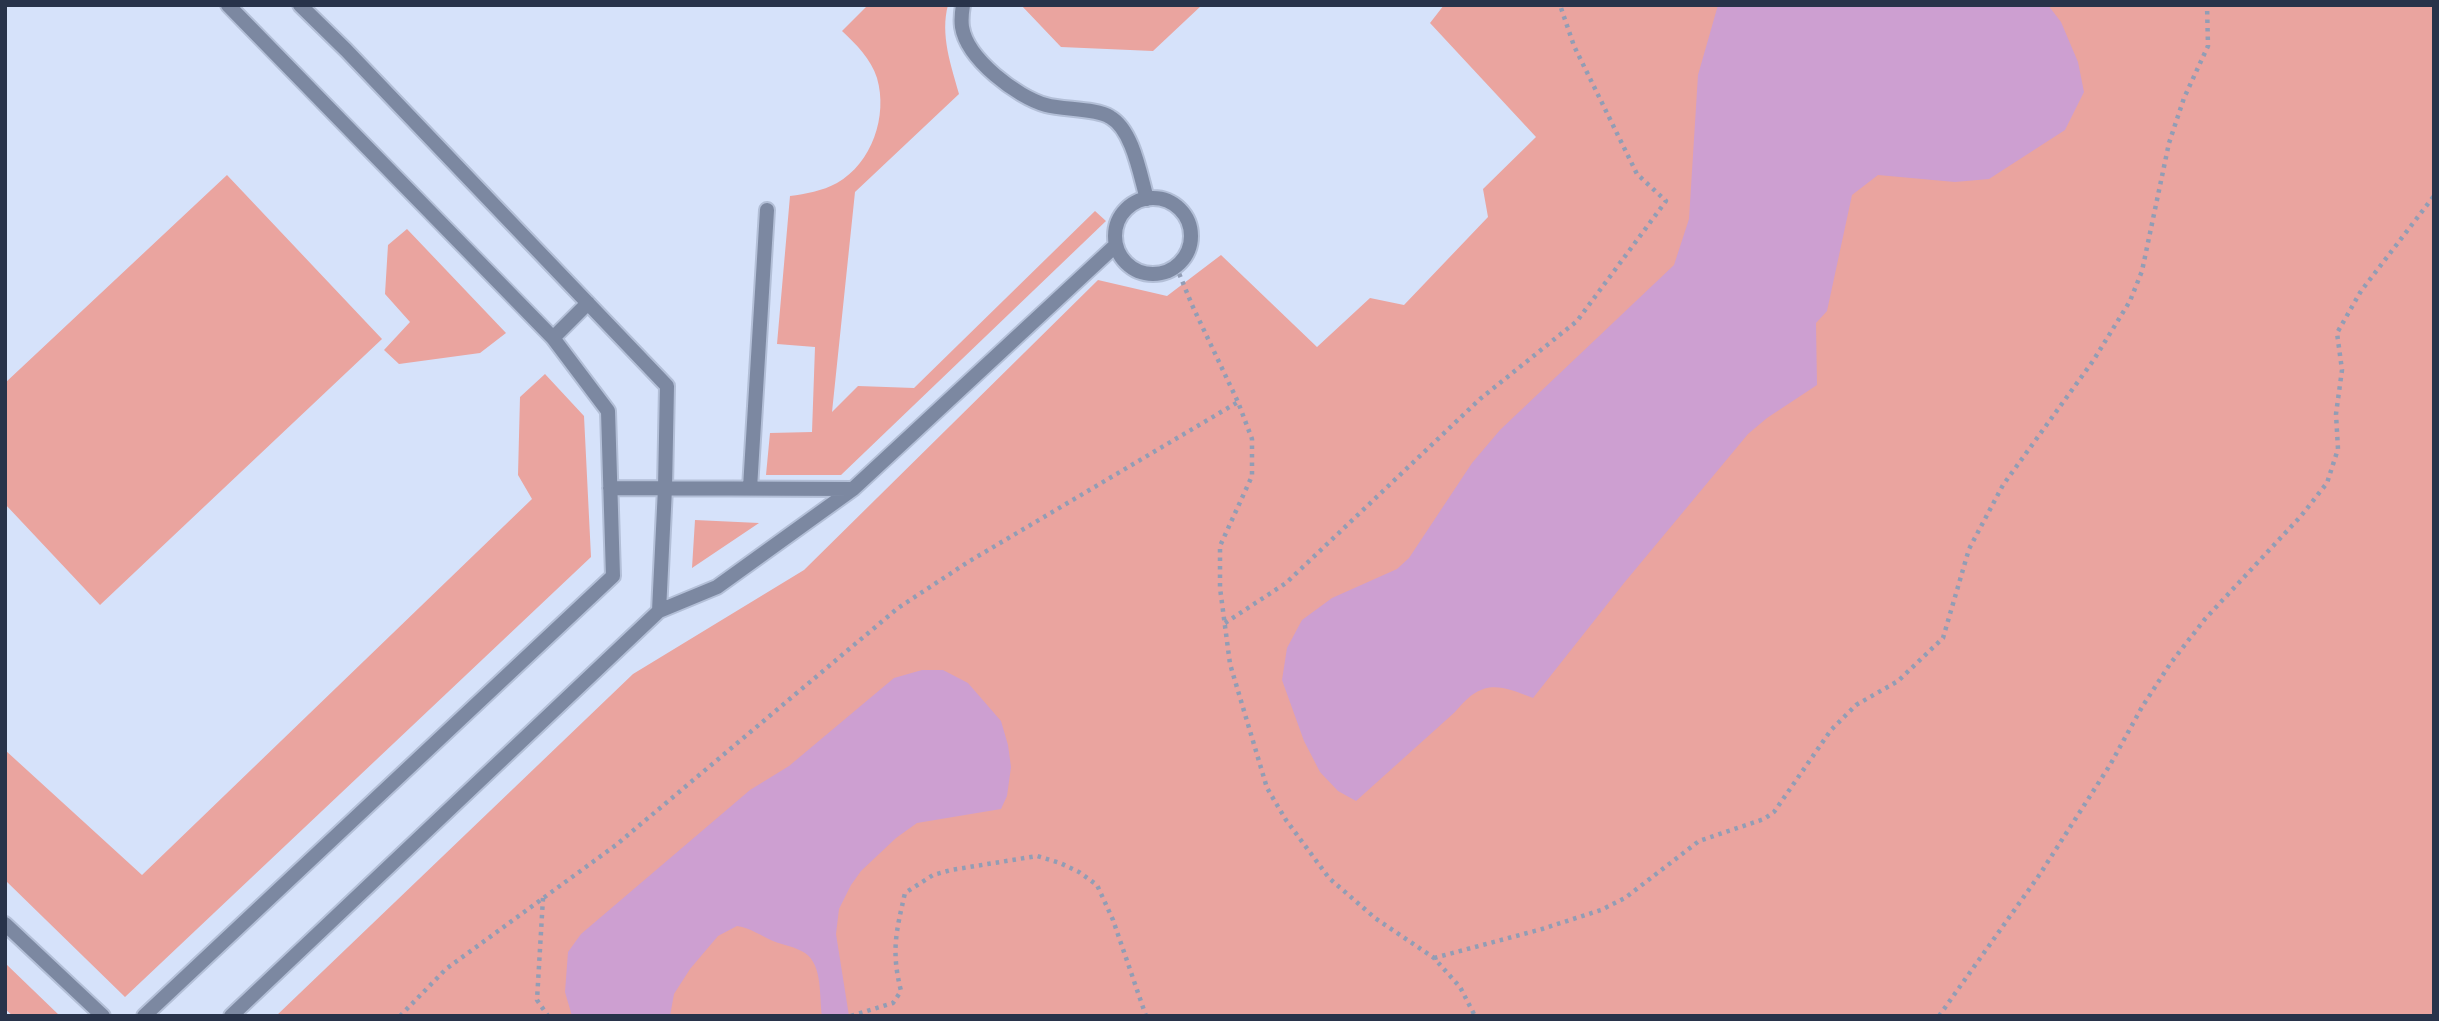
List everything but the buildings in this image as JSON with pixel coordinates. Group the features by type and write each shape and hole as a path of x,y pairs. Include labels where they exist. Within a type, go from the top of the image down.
{"lane":[{"path":"144,1016 613,576 608,411 553,338 228,5"},
{"path":"300,5 667,386 659,611"},
{"path":"963,5 962,28 972,48 990,70 1015,92 1046,105 1110,116 1128,136 1147,199"},
{"path":"1159,198 1172,203 1188,221 1191,233 1184,257 1176,266 1153,274 1129,265 1116,245 1115,232 1119,220 1135,202 1147,199 1159,198"},
{"path":"750,488 767,210"},
{"path":"231,1016 659,611 717,587 853,489 1116,245"},
{"path":"553,338 587,303"},
{"path":"610,488 853,489"},
{"path":"5,924 103,1016"}],"path":[{"path":"1225,624 1286,583 1480,399 1577,321 1666,201 1637,174 1574,46 1560,5"},
{"path":"1434,958 1601,910 1625,898 1699,841 1764,819 1774,812 1831,730 1856,705 1898,681 1943,638 1969,549 2003,485 2093,361 2130,301 2142,271 2169,143 2184,98 2208,46 2207,5"},
{"path":"1939,1016 2047,863 2110,765 2169,664 2205,619 2301,516 2327,483 2338,449 2336,414 2342,370 2337,333 2361,291 2434,197"},
{"path":"1176,266 1252,439 1252,477 1220,546 1220,588 1230,664 1267,788 1286,820 1329,878 1375,918 1434,958 1460,988 1475,1016"},
{"path":"400,1016 446,969 616,845 898,608 968,562 1238,402"},
{"path":"850,1016 893,1003 901,991 895,966 894,940 905,893 933,875 1037,856 1079,872 1097,885 1113,920 1146,1016"},
{"path":"543,898 537,1000 548,1016"}],"shaded area":[{"path":"868,5 948,5 946,39 959,94 855,192 832,412 858,386 914,388 1095,211 1106,221 841,475 766,475 770,433 812,432 815,347 777,344 790,196 814,192 837,183 860,163 874,137 880,108 877,78 867,58 842,31"},
{"path":"1021,5 1202,5 1153,51 1061,47"},
{"path":"1444,5 2434,5 2434,1016 276,1016 633,674 804,570 1098,280 1167,296 1221,255 1317,347 1370,298 1404,305 1488,217 1483,189 1536,137 1430,23"},
{"path":"1718,5 2048,5 2061,22 2078,62 2084,92 2065,130 1989,179 1955,182 1878,175 1852,195 1827,311 1816,323 1817,385 1748,434 1533,698 1499,687 1490,687 1473,694 1356,801 1338,791 1320,772 1304,741 1282,680 1287,648 1302,620 1332,598 1397,569 1409,558 1472,463 1500,430 1674,265 1689,219 1698,75"},
{"path":"227,175 382,339 100,605 5,504 5,383"},
{"path":"407,229 506,333 480,353 399,364 384,350 410,322 385,294 388,245"},
{"path":"545,374 584,416 591,557 125,997 5,880 5,750 142,875 532,499 518,475 520,397"},
{"path":"695,520 759,523 692,568"},
{"path":"922,670 943,670 968,683 1001,721 1011,767 1007,796 1001,809 917,823 896,838 861,871 839,909 836,934 849,1016 822,1016 815,965 805,953 737,926 718,936 690,969 674,994 670,1016 572,1016 565,992 568,952 581,934 750,790 789,766 894,678"},
{"path":"5,963 60,1016 13,1016 5,1009"}]}
